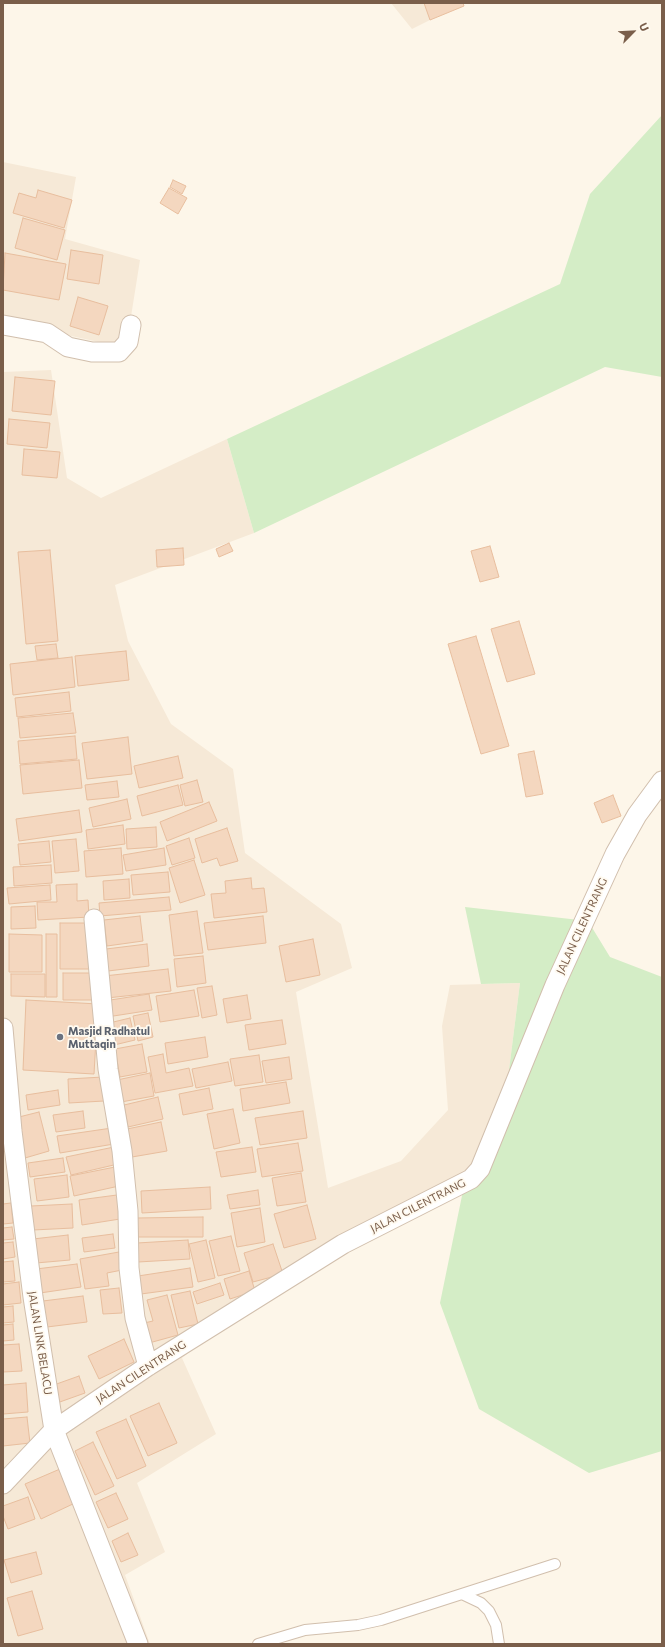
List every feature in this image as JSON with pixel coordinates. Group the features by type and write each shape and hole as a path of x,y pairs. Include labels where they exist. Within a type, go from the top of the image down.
{"street":[{"path":"3,325 47,333 68,347 92,352 119,352 126,346 131,325"},
{"name":"JALAN CILENTRANG","path":"3,1484 54,1430 148,1366 343,1244 470,1179 480,1169 555,985 615,854 637,815 662,781"},
{"path":"94,919 108,1069 122,1152 128,1211 129,1268 136,1318 148,1366"},
{"name":"JALAN LINK BELACU","path":"3,1028 12,1131 33,1296 54,1430 138,1644"}],"lane":[{"path":"258,1644 304,1630 358,1625 381,1620 555,1564"},
{"path":"462,1594 481,1602 489,1611 496,1625 499,1644"}],"shaded area":[{"path":"391,3 464,3 412,29"},
{"path":"3,162 76,177 65,239 140,260 126,348 3,321"},
{"path":"51,370 67,478 101,498 227,439 254,533 115,585 128,641 171,724 233,769 245,853 341,924 352,968 296,992 328,1188 401,1161 448,1110 442,1026 450,985 520,983 508,1078 465,1181 273,1286 182,1358 216,1434 137,1483 165,1552 125,1575 150,1644 3,1644 3,372"}],"green space":[{"path":"662,115 662,377 605,367 254,533 227,439 560,284 590,194"},
{"path":"465,907 588,921 610,957 662,977 662,1451 589,1473 479,1409 440,1303 465,1181 508,1078 520,983 481,984"}],"building":[{"path":"424,3 463,3 464,6 430,20"},
{"path":"173,180 186,186 182,194 170,187"},
{"path":"169,188 187,198 178,214 160,203"},
{"path":"38,190 72,200 64,228 13,213 19,193 36,198"},
{"path":"23,218 65,230 57,260 15,248"},
{"path":"71,250 103,255 99,284 67,279"},
{"path":"5,253 66,264 59,300 3,290"},
{"path":"78,297 108,306 99,335 70,326"},
{"path":"15,377 55,381 51,415 12,411"},
{"path":"9,419 50,423 47,448 7,444"},
{"path":"24,449 60,452 57,478 22,475"},
{"path":"229,543 233,551 219,557 216,549"},
{"path":"490,546 499,577 480,582 471,551"},
{"path":"183,548 184,565 157,567 156,550"},
{"path":"50,550 58,641 26,644 18,552"},
{"path":"519,621 535,674 507,682 491,629"},
{"path":"476,636 509,746 481,754 448,644"},
{"path":"56,644 58,658 37,660 35,646"},
{"path":"126,651 129,680 78,686 75,656"},
{"path":"72,657 75,687 13,695 10,664"},
{"path":"69,692 71,711 17,717 15,698"},
{"path":"73,713 76,733 20,738 18,718"},
{"path":"75,736 77,759 20,764 18,741"},
{"path":"128,737 132,774 87,779 82,743"},
{"path":"534,751 543,794 526,797 518,754"},
{"path":"178,756 183,778 139,788 134,766"},
{"path":"79,760 82,788 23,794 20,765"},
{"path":"197,780 203,802 185,806 180,785"},
{"path":"117,781 119,797 87,800 85,785"},
{"path":"178,785 183,805 142,816 137,796"},
{"path":"613,795 621,816 602,823 594,803"},
{"path":"127,799 131,819 93,827 89,808"},
{"path":"209,802 217,821 167,841 160,822"},
{"path":"79,810 82,832 19,841 16,819"},
{"path":"123,825 125,844 88,849 86,830"},
{"path":"156,827 157,847 127,849 126,829"},
{"path":"227,828 238,861 220,866 217,858 202,863 195,839"},
{"path":"189,838 195,858 172,865 166,846"},
{"path":"76,839 79,871 55,873 52,841"},
{"path":"49,841 51,862 20,865 18,844"},
{"path":"121,848 123,874 86,877 84,851"},
{"path":"164,848 166,865 126,871 123,855"},
{"path":"194,860 205,895 180,903 169,868"},
{"path":"51,865 52,883 14,886 13,867"},
{"path":"168,872 170,892 133,895 131,875"},
{"path":"251,878 252,889 264,888 267,912 214,918 211,894 226,893 225,881"},
{"path":"129,879 130,898 104,900 103,881"},
{"path":"77,884 77,901 88,900 89,917 38,920 37,902 57,902 56,885"},
{"path":"50,885 51,900 9,904 7,888"},
{"path":"169,897 171,910 100,916 99,903"},
{"path":"35,906 36,928 11,929 11,907"},
{"path":"197,911 203,953 174,956 169,915"},
{"path":"140,916 143,941 107,946 104,920"},
{"path":"263,916 266,943 208,950 204,923"},
{"path":"60,923 91,923 92,969 60,969"},
{"path":"9,934 42,935 42,972 9,972"},
{"path":"46,934 57,934 57,997 46,997"},
{"path":"313,939 320,975 286,982 279,946"},
{"path":"147,944 149,966 108,971 106,949"},
{"path":"203,956 206,983 177,987 174,959"},
{"path":"168,969 171,991 107,998 104,976"},
{"path":"63,973 93,973 93,1000 63,1000"},
{"path":"11,974 45,974 45,997 11,996"},
{"path":"212,986 217,1015 202,1018 197,988"},
{"path":"194,990 199,1016 160,1022 156,996"},
{"path":"149,994 152,1010 107,1017 104,1001"},
{"path":"247,995 251,1019 227,1023 223,999"},
{"name":"Masjid Radhatul Muttaqin","path":"26,1000 98,1004 94,1074 23,1070"},
{"path":"148,1013 153,1037 138,1041 133,1016"},
{"path":"130,1018 135,1040 110,1046 105,1024"},
{"path":"282,1020 286,1044 249,1050 245,1025"},
{"path":"205,1037 208,1057 168,1064 165,1043"},
{"path":"142,1044 147,1072 120,1077 115,1049"},
{"path":"163,1054 166,1073 189,1068 193,1086 155,1093 148,1057"},
{"path":"259,1055 263,1082 235,1086 230,1059"},
{"path":"289,1057 292,1079 266,1083 262,1061"},
{"path":"228,1062 232,1081 196,1088 192,1069"},
{"path":"150,1073 154,1096 121,1102 117,1080"},
{"path":"103,1077 104,1101 69,1103 68,1079"},
{"path":"286,1082 290,1103 243,1111 240,1089"},
{"path":"209,1088 213,1109 183,1115 179,1094"},
{"path":"58,1090 60,1105 28,1110 26,1095"},
{"path":"158,1097 163,1119 128,1127 124,1105"},
{"path":"233,1109 240,1143 214,1149 207,1114"},
{"path":"83,1111 85,1128 56,1132 53,1115"},
{"path":"303,1111 307,1138 260,1145 255,1118"},
{"path":"39,1112 49,1151 25,1158 15,1118"},
{"path":"161,1122 167,1151 132,1157 127,1129"},
{"path":"112,1128 114,1144 60,1153 57,1136"},
{"path":"298,1143 303,1171 262,1177 257,1149"},
{"path":"114,1147 118,1164 71,1175 66,1157"},
{"path":"252,1147 256,1172 221,1177 216,1152"},
{"path":"63,1158 65,1172 30,1177 28,1163"},
{"path":"115,1167 119,1186 74,1196 70,1176"},
{"path":"301,1173 306,1202 277,1206 272,1178"},
{"path":"67,1175 69,1197 37,1201 34,1179"},
{"path":"210,1187 211,1209 142,1213 141,1191"},
{"path":"258,1190 260,1205 230,1209 227,1195"},
{"path":"117,1195 120,1219 82,1225 79,1200"},
{"path":"11,1203 13,1223 3,1224 3,1204"},
{"path":"72,1204 73,1228 33,1230 31,1206"},
{"path":"307,1205 316,1239 284,1248 274,1214"},
{"path":"260,1208 265,1242 237,1247 231,1213"},
{"path":"203,1217 203,1237 138,1237 137,1218"},
{"path":"12,1227 14,1239 3,1240 3,1228"},
{"path":"113,1234 115,1248 84,1252 82,1238"},
{"path":"68,1235 70,1260 36,1263 33,1239"},
{"path":"231,1236 240,1271 218,1276 209,1241"},
{"path":"188,1240 190,1259 138,1262 137,1243"},
{"path":"206,1240 215,1278 198,1282 189,1244"},
{"path":"13,1242 15,1257 3,1259 3,1243"},
{"path":"273,1244 283,1274 253,1282 244,1253"},
{"path":"119,1252 122,1270 107,1273 109,1286 85,1289 80,1259"},
{"path":"13,1261 15,1281 3,1282 3,1262"},
{"path":"77,1264 81,1287 40,1293 36,1269"},
{"path":"190,1268 193,1287 141,1294 138,1276"},
{"path":"249,1271 255,1291 230,1299 224,1279"},
{"path":"19,1282 21,1303 3,1305 3,1284"},
{"path":"220,1283 224,1295 197,1304 193,1292"},
{"path":"119,1288 122,1313 103,1314 100,1290"},
{"path":"190,1291 198,1324 179,1328 171,1295"},
{"path":"167,1295 178,1335 149,1343 144,1323 153,1321 147,1300"},
{"path":"83,1296 87,1322 39,1328 35,1302"},
{"path":"13,1306 14,1322 3,1323 3,1307"},
{"path":"13,1324 14,1340 3,1341 3,1325"},
{"path":"124,1339 134,1362 99,1379 88,1356"},
{"path":"19,1344 22,1371 3,1372 3,1345"},
{"path":"79,1376 85,1393 57,1403 51,1386"},
{"path":"26,1383 28,1412 3,1414 3,1385"},
{"path":"159,1403 177,1443 148,1456 130,1416"},
{"path":"27,1417 30,1443 3,1446 3,1419"},
{"path":"126,1419 146,1466 117,1479 96,1432"},
{"path":"93,1442 114,1486 95,1495 75,1451"},
{"path":"60,1469 75,1503 41,1519 25,1484"},
{"path":"116,1493 128,1519 108,1528 96,1502"},
{"path":"28,1497 35,1519 8,1529 3,1516 3,1506"},
{"path":"128,1533 138,1555 121,1562 112,1541"},
{"path":"36,1552 42,1574 11,1583 4,1560"},
{"path":"32,1591 43,1629 18,1636 7,1598"}],"place":[{"name":"Masjid Radhatul Muttaqin","path":"60,1037"}]}
